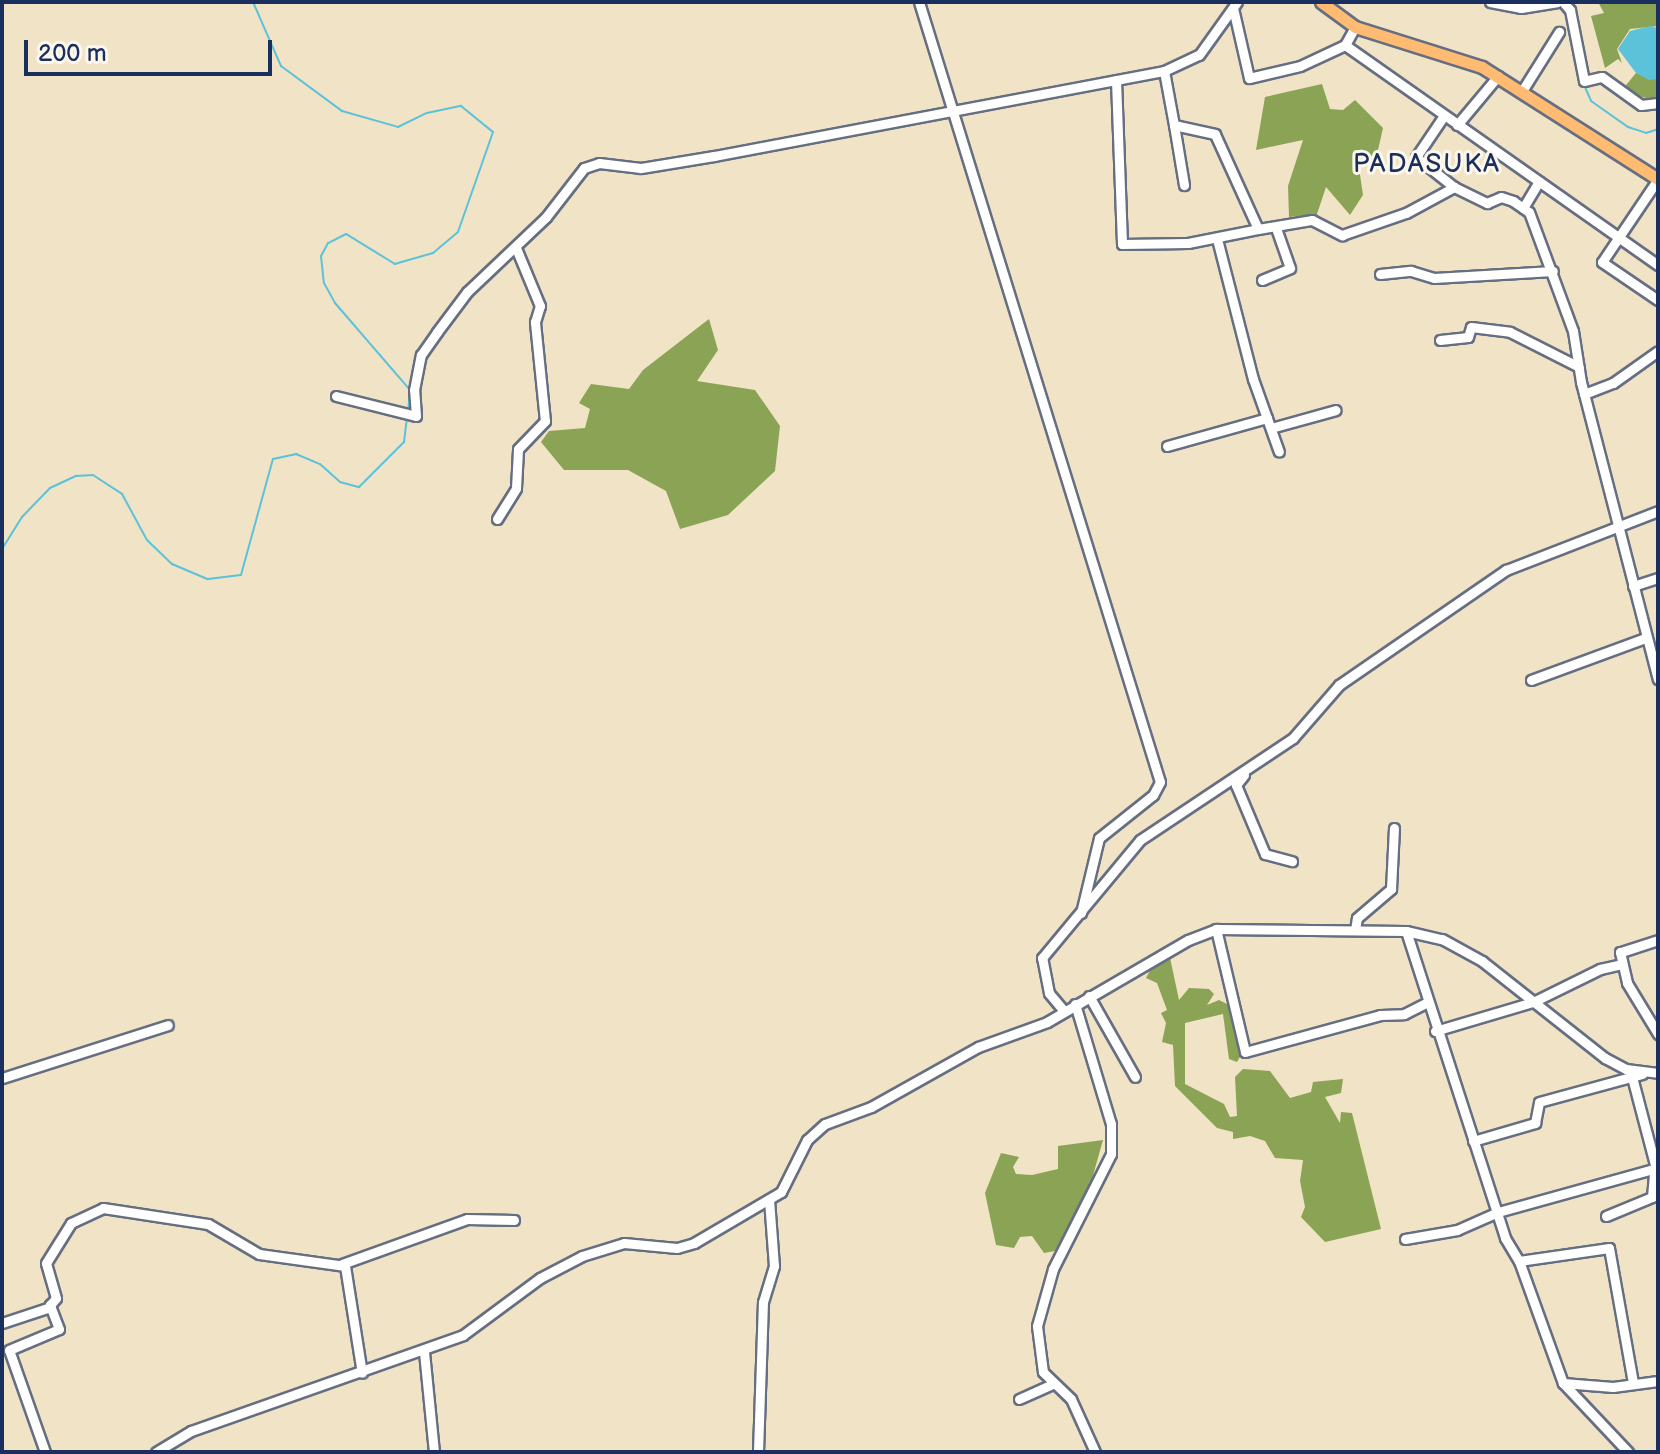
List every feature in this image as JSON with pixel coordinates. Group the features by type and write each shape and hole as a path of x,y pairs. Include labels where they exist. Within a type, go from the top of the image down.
{"main road":[{"path":"1321,2 1355,27 1465,59 1498,76 1658,179"}],"street":[{"path":"919,2 1160,782 1153,795 1099,838 1081,913"},
{"path":"1490,2 1521,8 1560,2 1570,10 1584,81 1602,77 1641,105 1658,103"},
{"path":"1235,5 1249,78 1300,66 1345,45 1355,27"},
{"path":"336,396 416,416 414,390 421,355 467,292 516,248 574,177 593,164 641,168 953,113 1164,71 1199,55 1235,5"},
{"path":"1522,91 1559,32"},
{"path":"1345,45 1443,117 1658,265"},
{"path":"1164,71 1184,185"},
{"path":"1457,125 1498,76"},
{"path":"1116,80 1122,244 1217,239 1316,220 1342,235 1406,213 1454,187"},
{"path":"1443,117 1416,157 1454,187 1487,203 1501,197 1523,208 1531,216 1553,271 1658,679"},
{"path":"1174,125 1215,134 1258,229"},
{"path":"1658,179 1602,262 1658,300"},
{"path":"1523,208 1539,181"},
{"path":"1262,280 1290,268 1276,228"},
{"path":"1217,239 1279,452"},
{"path":"497,519 516,488 518,449 545,421 535,322 540,306 516,248"},
{"path":"1380,274 1411,271 1434,278 1553,271"},
{"path":"1440,340 1468,337 1472,326 1510,332 1579,367"},
{"path":"1584,394 1613,383 1658,351"},
{"path":"1167,446 1336,410"},
{"path":"1064,1011 1049,993 1040,964 1140,840 1293,738 1339,685 1506,570 1658,511"},
{"path":"1633,586 1658,578"},
{"path":"1531,680 1645,638"},
{"path":"1251,766 1236,785 1265,854 1292,861"},
{"path":"1355,930 1357,918 1391,889 1394,828"},
{"path":"1216,929 1245,1052 1380,1015 1404,1014 1426,1003"},
{"path":"156,1452 191,1431 424,1352 477,1328 540,1278 582,1256 624,1243 688,1246 769,1199 787,1185 817,1129 871,1107 978,1047 1064,1011 1216,929 1406,931 1470,953 1605,1058 1626,1069 1653,1073"},
{"path":"1406,931 1426,1003 1473,1141 1563,1383 1628,1452"},
{"path":"1658,940 1621,949 1621,964 1658,1034"},
{"path":"1435,1031 1533,1002 1600,969 1621,964"},
{"path":"1089,996 1135,1077"},
{"path":"1075,1004 1111,1124 1111,1154 1053,1269 1038,1314 1042,1366 1053,1384 1071,1399 1095,1452"},
{"path":"2,1078 168,1025"},
{"path":"1473,1141 1535,1123 1539,1102 1653,1073"},
{"path":"1606,1216 1652,1197 1655,1173 1632,1077"},
{"path":"1405,1239 1457,1230 1498,1212 1655,1173"},
{"path":"758,1452 763,1302 774,1266 769,1199"},
{"path":"2,1323 50,1307 56,1298 46,1263 71,1223 103,1208 208,1224 259,1254 342,1264 467,1219 514,1220"},
{"path":"1519,1261 1609,1248 1633,1383"},
{"path":"342,1264 350,1274 362,1373"},
{"path":"45,1452 9,1350 59,1329 50,1307"},
{"path":"424,1352 434,1452"},
{"path":"1563,1383 1658,1381"},
{"path":"1019,1399 1053,1384"}],"green space":[{"path":"1598,2 1658,2 1658,26 1630,29 1617,49 1622,63 1618,59 1605,68 1591,16 1604,13"},
{"path":"1636,73 1658,79 1658,102 1622,90"},
{"path":"1322,84 1330,109 1343,110 1355,100 1383,128 1378,150 1359,168 1363,195 1350,215 1326,187 1317,214 1289,217 1288,186 1303,140 1256,150 1265,97"},
{"path":"709,319 718,350 697,381 755,390 780,426 775,471 728,515 680,529 666,491 628,470 564,470 541,442 549,431 585,428 590,409 579,403 591,384 629,389 643,370"},
{"path":"1169,953 1179,1000 1189,988 1209,989 1214,994 1207,1005 1219,1000 1231,1006 1241,1055 1237,1062 1229,1059 1223,1014 1185,1023 1185,1084 1224,1104 1230,1117 1237,1116 1235,1077 1243,1069 1270,1071 1290,1098 1311,1092 1313,1082 1343,1079 1341,1093 1325,1097 1340,1123 1341,1112 1352,1113 1381,1229 1325,1242 1301,1217 1305,1207 1300,1181 1303,1160 1275,1158 1265,1141 1250,1136 1233,1139 1233,1132 1217,1128 1175,1086 1173,1045 1162,1042 1166,1023 1161,1013 1167,1010 1157,983 1146,978 1154,963"},
{"path":"1103,1140 1090,1186 1055,1251 1044,1253 1032,1236 1020,1237 1014,1248 996,1245 985,1193 1001,1153 1019,1157 1013,1167 1016,1174 1032,1175 1058,1169 1058,1146"}],"water":[{"path":"1650,26 1658,28 1658,79 1649,80 1636,73 1618,49 1630,31"}],"waterway":[{"path":"253,2 281,66 342,111 398,127 427,113 461,106 493,132 458,232 433,253 395,264 346,234 328,243 321,256 324,283 335,303 410,390 408,411"},
{"path":"1584,85 1591,101 1628,127 1646,133 1658,129"},
{"path":"2,549 22,517 50,488 76,476 93,475 122,494 147,540 172,564 208,579 241,575 273,459 296,454 320,464 340,482 359,487 404,442 407,417"}],"district":[{"name":"PADASUKA","path":"1427,165"}]}
